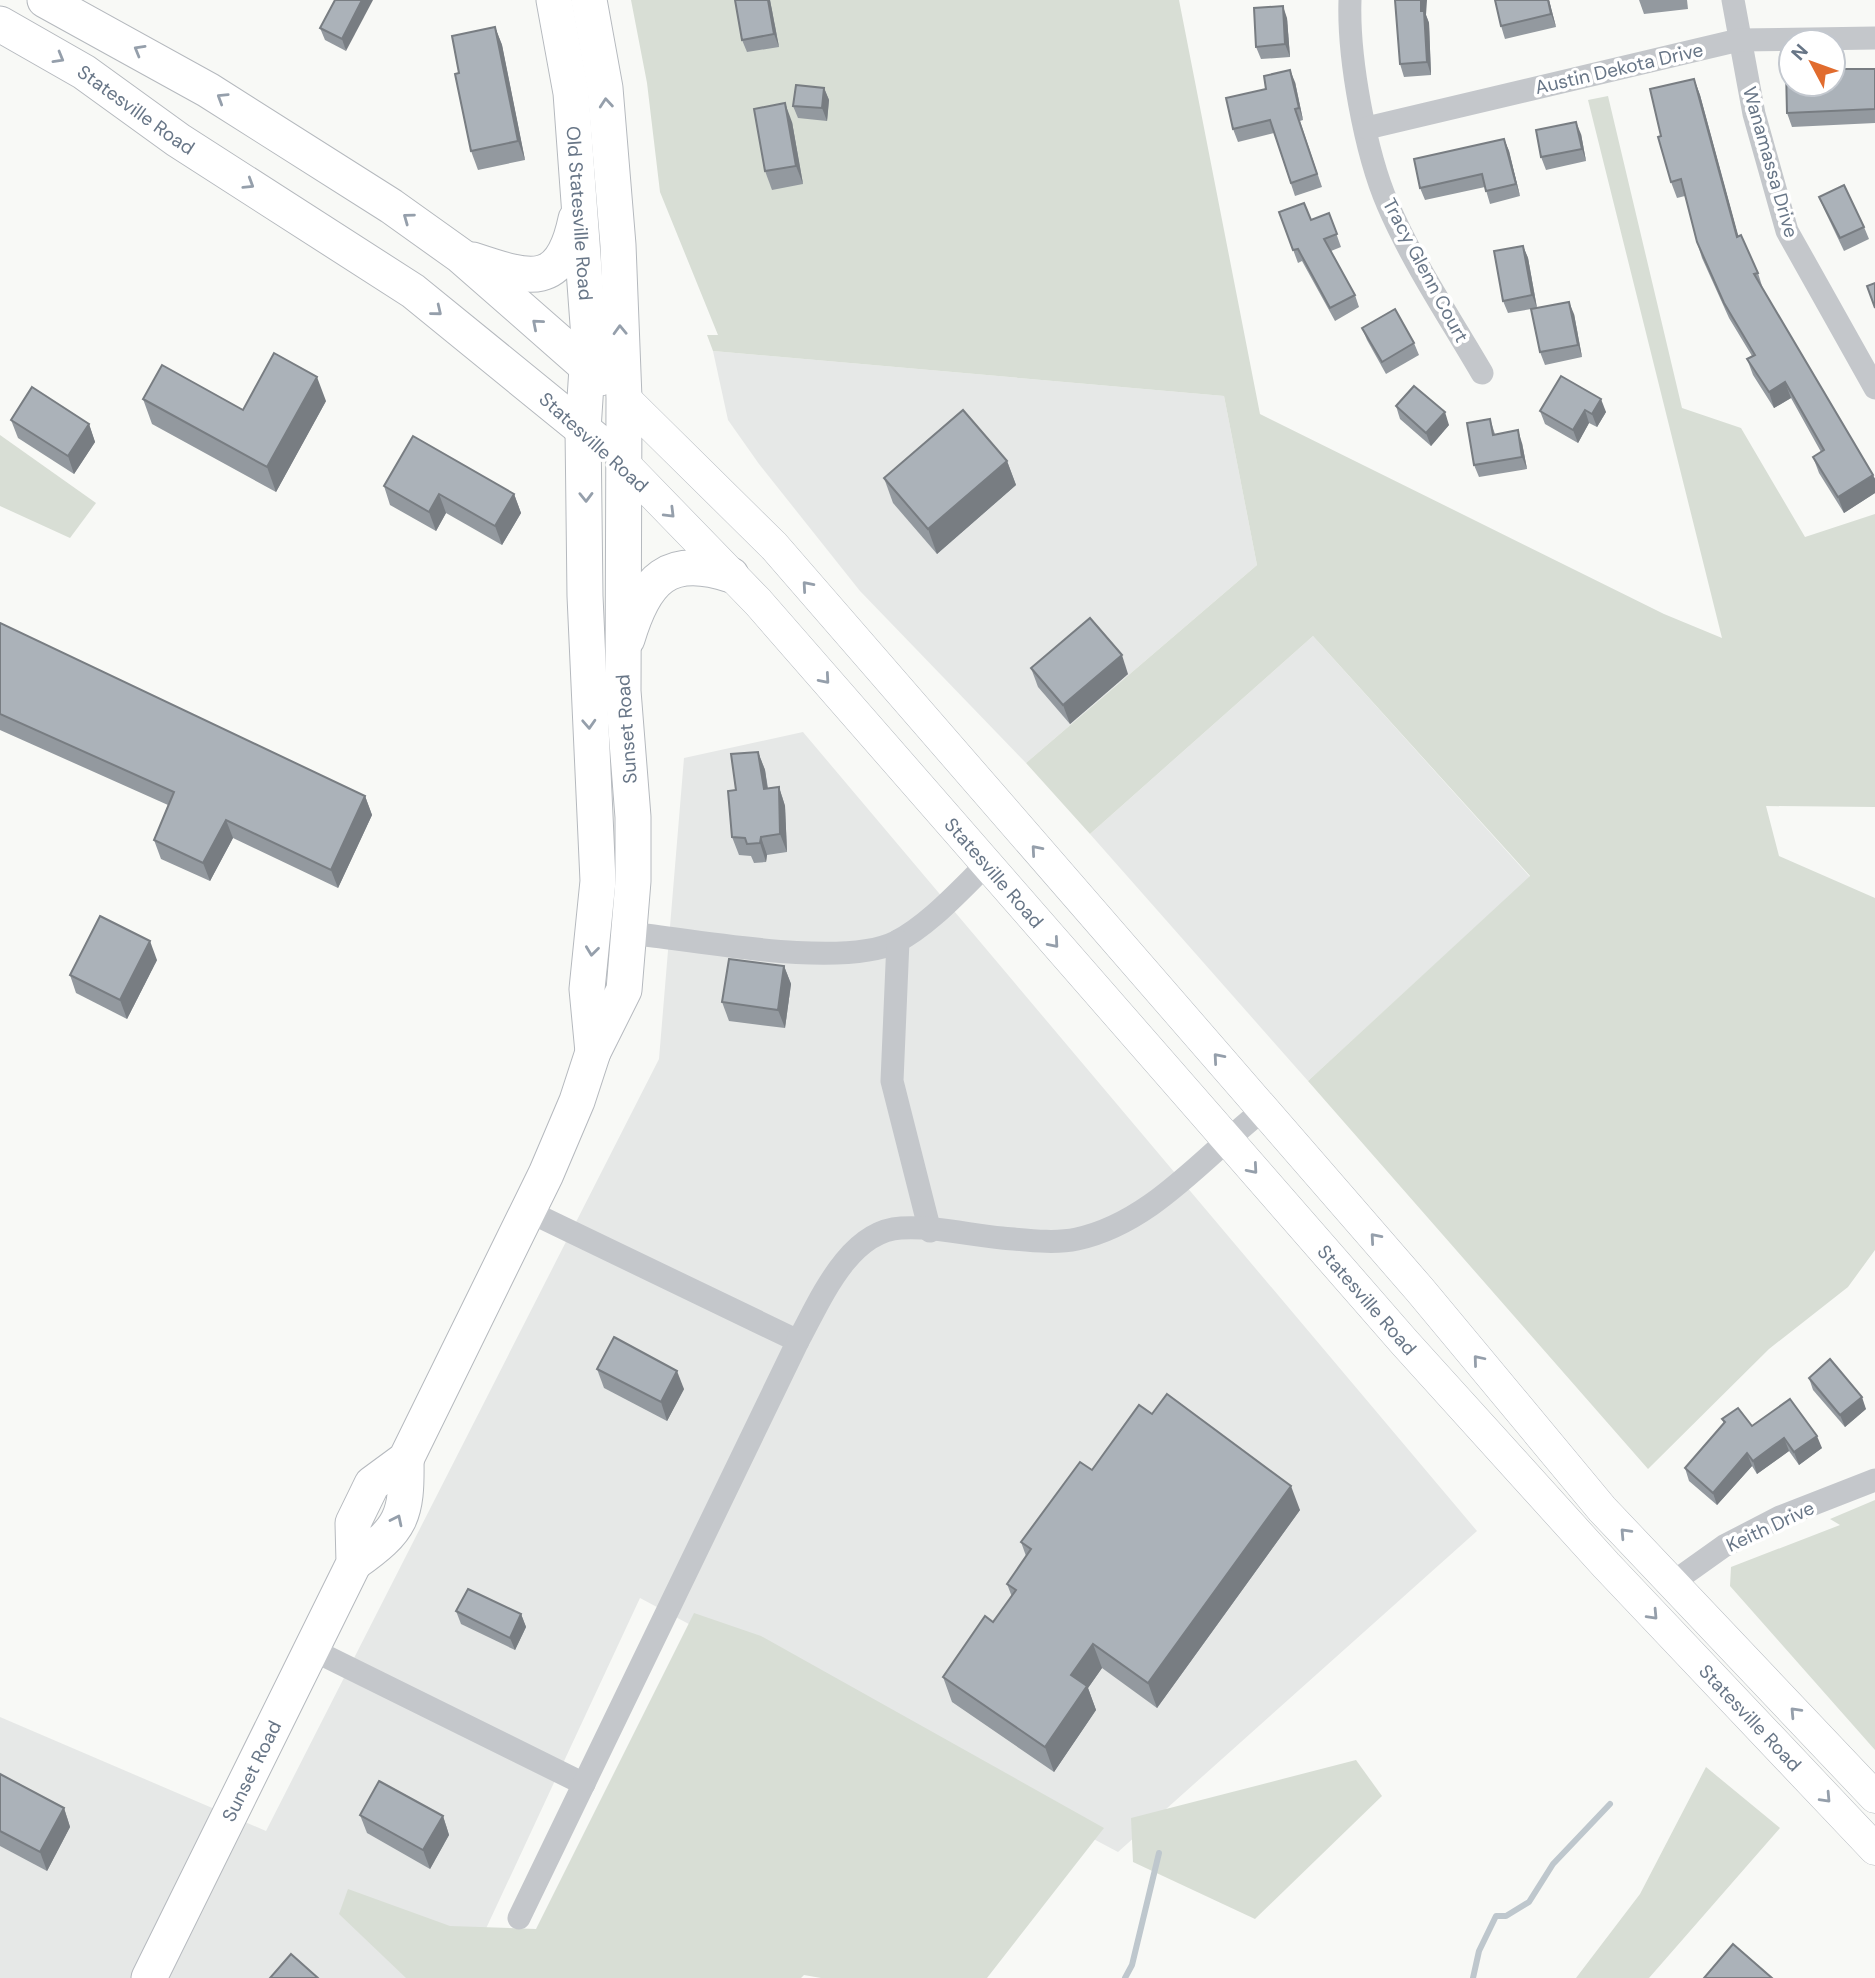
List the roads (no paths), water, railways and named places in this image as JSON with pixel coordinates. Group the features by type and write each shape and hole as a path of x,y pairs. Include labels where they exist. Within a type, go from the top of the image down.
{"main road":[{"path":"0,8 5,0"},
{"name":"Statesville Road","path":"46,0 208,90 329,165 461,256 624,398 774,547 1420,1290 1602,1508 1875,1797"},
{"name":"Old Statesville Road","path":"554,0 571,93 579,205 589,369 583,429"},
{"name":"Old Statesville Road","path":"589,0 605,88 618,245 624,398"},
{"name":"Statesville Road","path":"0,24 84,72 178,140 413,291 623,463 732,575 1226,1139 1606,1565 1875,1849"},
{"path":"461,256 519,274 531,276 546,272 559,262 570,246 579,205"},
{"name":"Sunset Road","path":"149,1978 354,1563 387,1540 407,1501 405,1459 562,1139 593,1052 624,990 630,933 633,817 622,656 624,398"},
{"name":"Sunset Road","path":"583,429 587,692 597,820 598,881 587,989 593,1052"},
{"path":"622,656 634,614 649,589 661,577 695,565 732,575"}],"street":[{"name":"Tracy Glenn Court","path":"1350,0 1352,58 1387,203 1482,373"},
{"name":"Wanamassa Drive","path":"1733,0 1754,114 1787,231 1875,388"},
{"name":"Austin Dekota Drive","path":"1367,128 1739,40 1875,38"},
{"path":"630,933 828,954 874,951 898,941 928,919 986,865"},
{"path":"898,941 892,1081 930,1231"},
{"path":"519,1918 798,1341 826,1289 853,1252 874,1236 900,1228 1028,1240 1075,1240 1116,1227 1169,1192 1226,1139 1263,1110"},
{"path":"528,1211 798,1341"},
{"name":"Keith Drive","path":"1672,1583 1724,1546 1780,1517 1875,1480"},
{"path":"312,1649 584,1784"}],"waterway":[{"path":"1473,1978 1479,1951 1496,1916 1506,1916 1529,1902 1553,1864 1610,1804"},
{"path":"1125,1978 1132,1965 1159,1853"}]}
